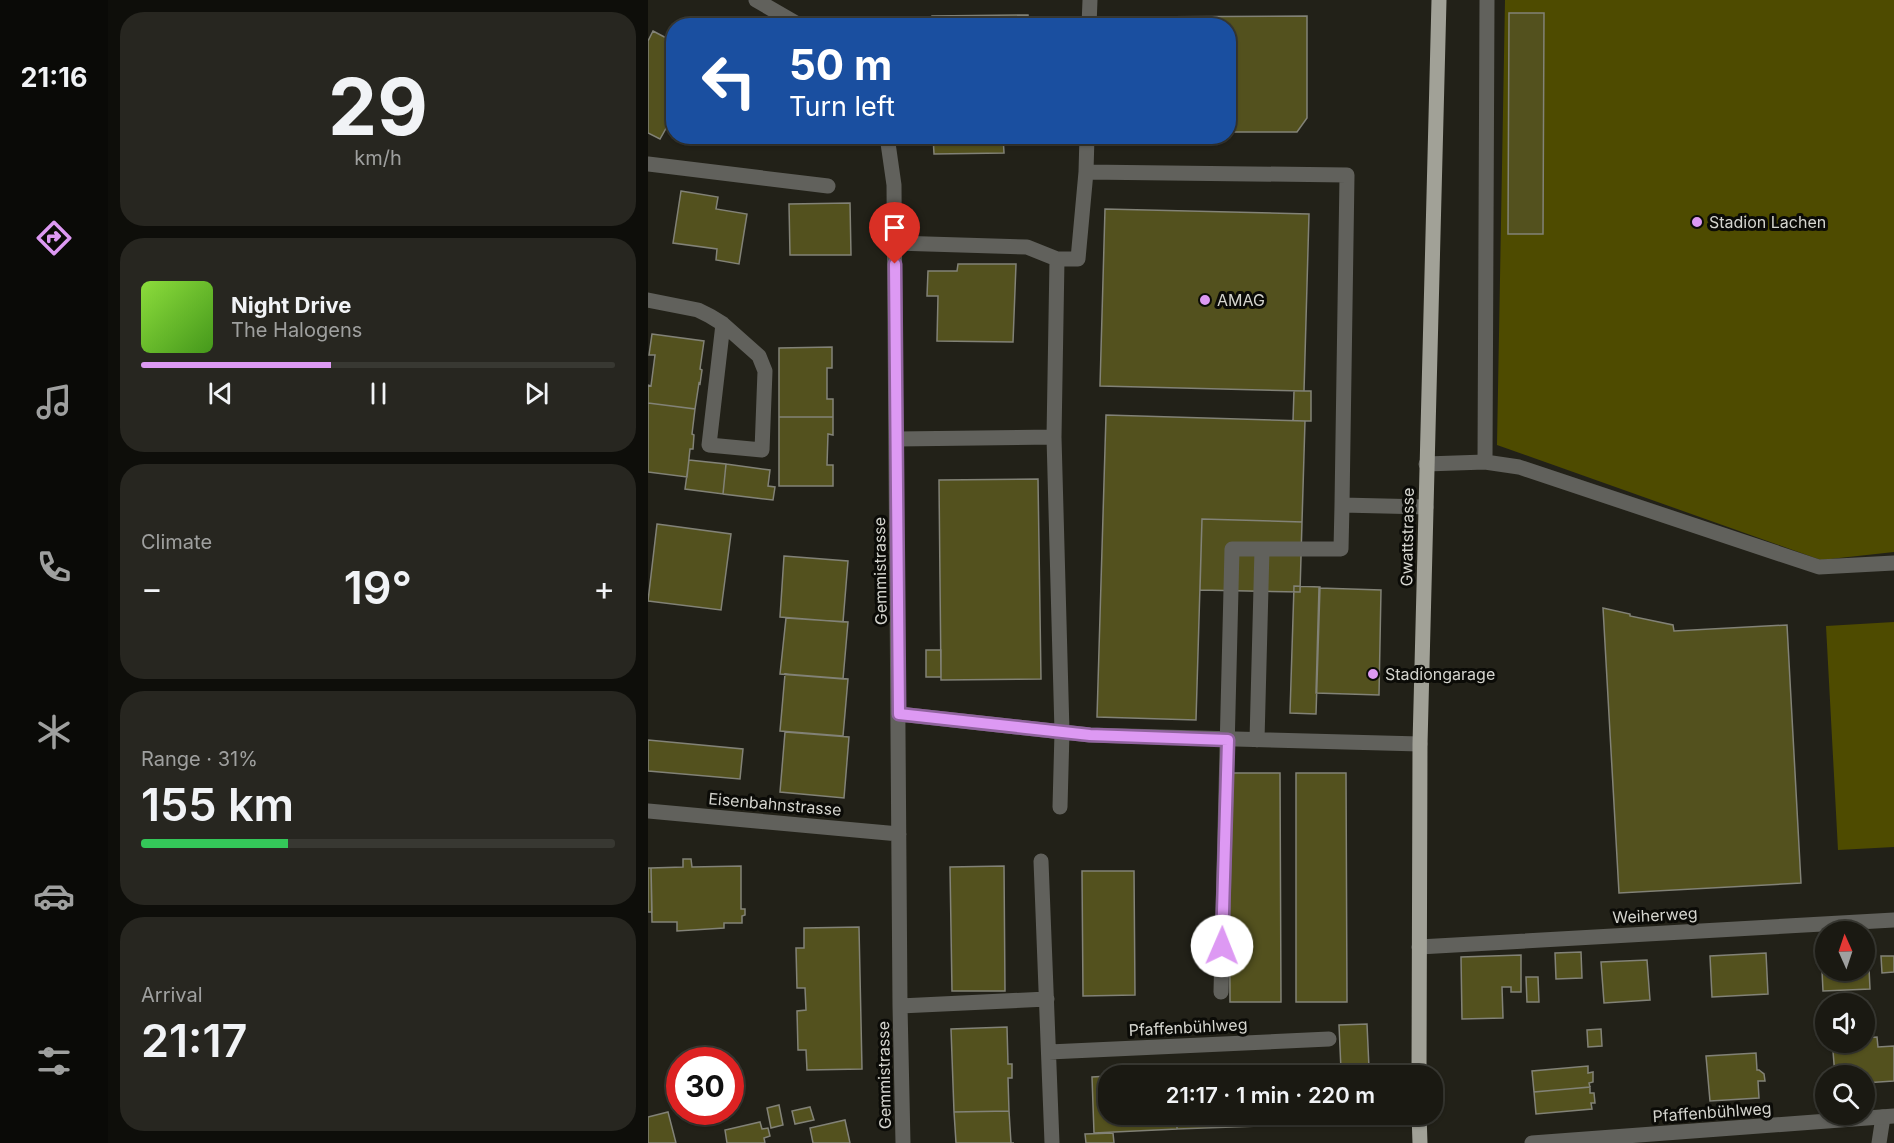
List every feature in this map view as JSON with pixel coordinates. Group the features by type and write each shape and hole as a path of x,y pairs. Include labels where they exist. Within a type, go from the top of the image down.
{"main road":[{"name":"Gwattstrasse","path":"1419,1065 1420,744 1439,0"},
{"path":"1419,1125 1420,1143"}],"street":[{"path":"756,0 787,18"},
{"path":"1089,0 1089,18"},
{"path":"1485,462 1487,0"},
{"name":"Gemmistrasse","path":"888,144 894,185 895,243 903,1143"},
{"path":"895,243 1027,247 1057,259 1078,259 1087,144"},
{"path":"648,164 828,186"},
{"path":"1086,172 1347,175 1341,549 1233,549 1221,992"},
{"path":"1057,259 1054,437 1062,732 1060,807"},
{"path":"648,300 698,310 723,324 759,356 765,371 762,450 709,445 723,324"},
{"path":"897,439 1054,437"},
{"path":"1426,464 1485,462 1519,467 1819,567 1894,563"},
{"path":"1342,505 1426,507"},
{"path":"1257,740 1262,549"},
{"path":"899,714 1090,735 1420,744"},
{"name":"Eisenbahnstrasse","path":"648,811 899,834"},
{"path":"1041,861 1052,1143"},
{"name":"Weiherweg","path":"1419,947 1894,920"},
{"name":"Gemmistrasse","path":"900,1006 1047,999"},
{"name":"Pfaffenbühlweg","path":"1049,1052 1329,1039"},
{"path":"1879,1143 1888,1117"},
{"name":"Pfaffenbühlweg","path":"1532,1143 1888,1117"}],"shaded area":[{"name":"Stadion Lachen","path":"1505,0 1894,0 1894,552 1821,560 1497,445"},
{"path":"1894,622 1894,847 1838,850 1826,626"}],"building":[{"path":"1509,13 1544,13 1543,234 1508,234"},
{"path":"1028,15 1028,18 932,18 932,16"},
{"path":"1307,16 1307,118 1297,132 1236,132 1236,18 1123,17"},
{"path":"653,31 666,38 666,128 660,139 648,133 648,41"},
{"path":"933,144 1003,144 1004,153 934,154"},
{"path":"681,191 718,197 716,209 747,214 739,264 716,260 717,249 673,243"},
{"path":"850,203 851,255 790,255 789,204"},
{"name":"AMAG","path":"1105,209 1309,214 1304,391 1100,386"},
{"path":"958,264 1016,264 1013,342 937,341 938,296 927,296 928,271 957,271"},
{"path":"652,334 704,341 700,369 702,370 695,409 648,403 648,385 651,386 655,355 649,355"},
{"path":"832,347 832,368 827,368 827,399 833,399 833,417 779,417 779,348"},
{"path":"1294,391 1311,391 1311,421 1293,421"},
{"path":"648,403 695,409 693,449 690,449 687,477 648,472"},
{"path":"1106,415 1305,421 1302,522 1202,519 1196,720 1097,717"},
{"path":"779,417 833,417 833,435 828,434 827,465 833,465 833,486 779,486"},
{"path":"689,460 726,464 723,494 685,489"},
{"path":"726,464 770,470 768,486 775,487 773,500 723,494"},
{"path":"1038,479 1041,679 941,680 939,480"},
{"path":"1202,519 1302,522 1300,592 1200,590"},
{"path":"657,524 731,534 721,610 648,601"},
{"path":"784,556 848,561 843,622 780,617"},
{"path":"1294,586 1320,587 1316,714 1290,713"},
{"path":"1319,588 1381,590 1379,695 1316,693"},
{"path":"1603,608 1673,625 1674,631 1787,625 1801,883 1619,893"},
{"path":"786,618 848,622 843,679 780,674"},
{"path":"926,650 941,650 941,677 926,677"},
{"path":"785,674 848,679 843,736 780,731"},
{"path":"785,732 849,737 844,798 780,792"},
{"path":"648,740 743,749 740,779 648,771"},
{"path":"1229,773 1280,773 1281,1002 1230,1002"},
{"path":"1296,773 1346,773 1347,1002 1296,1002"},
{"path":"683,859 691,859 692,867 741,866 741,909 745,909 742,923 724,923 724,928 677,931 677,922 652,922 651,868 683,867"},
{"path":"1004,866 1005,991 952,991 950,867"},
{"path":"648,868 651,868 652,912 648,912"},
{"path":"1082,871 1134,871 1135,995 1083,996"},
{"path":"859,927 862,1069 807,1070 806,1050 798,1050 797,1011 806,1010 805,988 797,988 796,948 804,948 804,928"},
{"path":"1581,952 1582,978 1556,979 1555,953"},
{"path":"1766,953 1768,994 1712,997 1710,956"},
{"path":"1521,955 1521,992 1511,992 1511,987 1502,987 1503,1018 1462,1019 1461,957"},
{"path":"1881,956 1894,956 1894,972 1882,973"},
{"path":"1647,960 1650,1000 1604,1003 1601,962"},
{"path":"1526,977 1538,977 1539,1002 1527,1002"},
{"path":"1823,981 1870,981 1870,989 1823,991"},
{"path":"1367,1024 1369,1065 1341,1065 1339,1025"},
{"path":"1007,1027 1008,1064 1012,1064 1012,1078 1008,1078 1009,1111 954,1112 951,1029"},
{"path":"1601,1029 1602,1046 1588,1047 1587,1030"},
{"path":"1875,1037 1877,1037 1878,1047 1894,1046 1894,1081 1875,1082 1875,1065 1834,1065 1833,1053 1875,1053"},
{"path":"1756,1053 1757,1070 1764,1074 1765,1081 1758,1081 1759,1098 1710,1101 1706,1056"},
{"path":"1588,1066 1588,1073 1593,1072 1593,1082 1589,1083 1590,1087 1534,1092 1532,1071"},
{"path":"1092,1077 1098,1077 1098,1125 1177,1125 1177,1129 1094,1133"},
{"path":"1590,1087 1590,1093 1594,1093 1595,1103 1591,1103 1592,1109 1536,1114 1534,1092"},
{"path":"779,1105 783,1125 771,1128 767,1108"},
{"path":"810,1107 814,1120 795,1124 792,1111"},
{"path":"1009,1111 1011,1143 956,1143 954,1112"},
{"path":"666,1112 666,1125 671,1125 676,1143 648,1143 648,1117"},
{"path":"845,1120 850,1143 813,1143 810,1128"},
{"path":"760,1122 762,1129 768,1128 770,1136 764,1138 765,1143 727,1143 725,1130"},
{"path":"1177,1125 1260,1126 1177,1129"},
{"path":"1113,1133 1114,1143 1086,1143 1085,1134"}],"place":[{"name":"Stadion Lachen","path":"1697,222"},
{"name":"AMAG","path":"1205,300"},
{"name":"Stadiongarage","path":"1373,674"}],"route":[{"path":"895,264 899,714 1090,735 1228,740 1222,946"}]}
